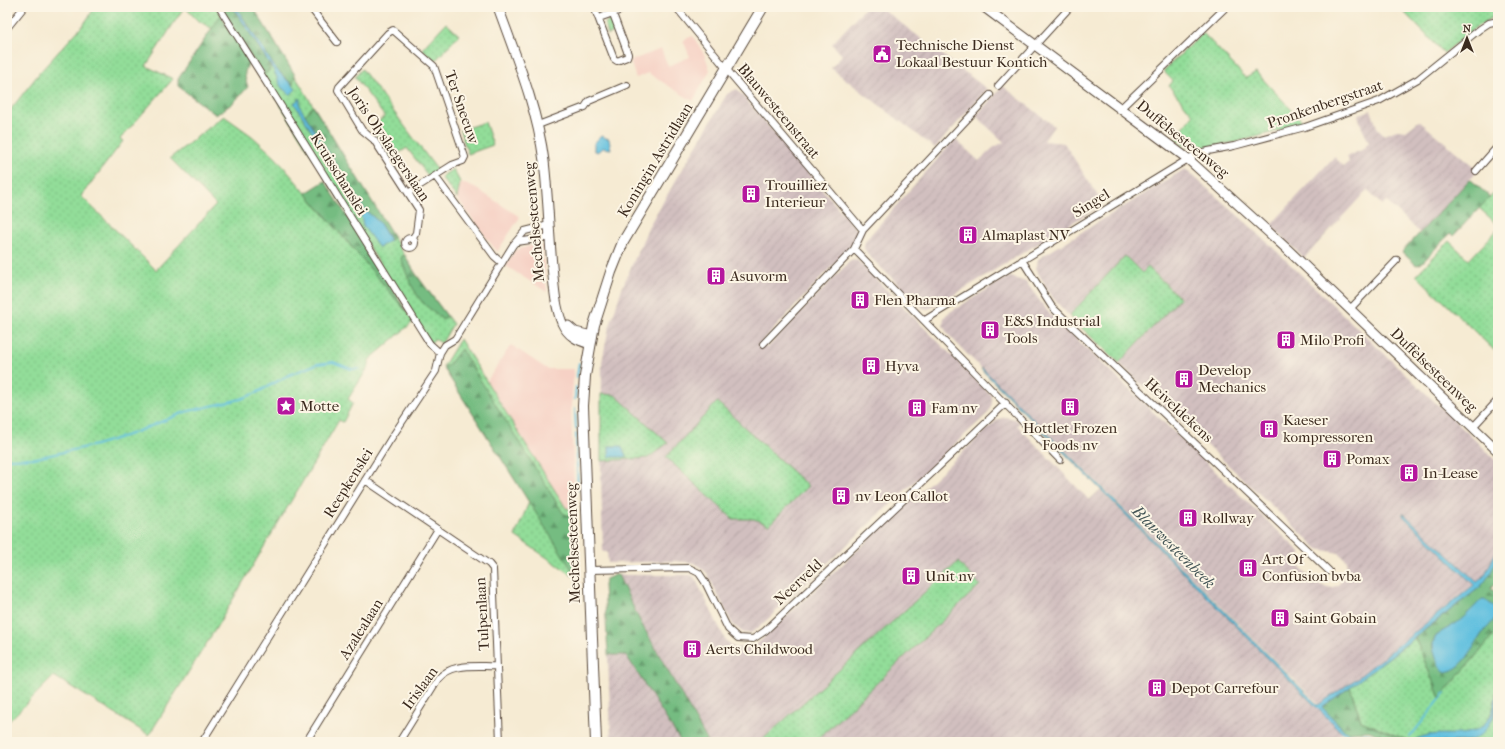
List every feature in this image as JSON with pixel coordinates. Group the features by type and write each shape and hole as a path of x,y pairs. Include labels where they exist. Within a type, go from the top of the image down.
{"main road":[{"name":"Koningin Astridlaan","path":"591,340 600,302 623,242 763,7"},
{"name":"Mechelsesteenweg","path":"591,340 584,376 583,406 596,742"}],"street":[{"path":"7,28 24,7"},
{"name":"Kruisschanslei","path":"219,7 423,333 440,352"},
{"path":"310,7 337,42"},
{"name":"Mechelsesteenweg","path":"498,7 528,91 538,126 544,161 554,282 560,316 567,332 572,337 591,340"},
{"path":"594,7 616,61 627,57 628,54 613,14"},
{"path":"599,18 630,7"},
{"name":"Blauwesteenstraat","path":"676,7 863,230"},
{"name":"Duffelsesteenweg","path":"984,7 1188,159 1287,249 1498,451"},
{"path":"998,86 1070,7"},
{"path":"1121,108 1226,7"},
{"name":"Pronkenbergstraat","path":"1188,159 1200,152 1234,146 1305,127 1379,101 1418,79 1480,29 1489,23 1498,21"},
{"name":"Ter Sneeuw","path":"372,50 388,33 393,30 434,67 464,157 463,161 408,193"},
{"name":"Joris Olyslaegerslaan","path":"372,50 338,90 362,130 374,140 420,212 416,233 412,239"},
{"path":"538,126 585,107 589,101 627,85"},
{"path":"763,344 854,248 863,230 990,95"},
{"path":"1476,171 1498,146"},
{"name":"Singel","path":"925,320 1188,159"},
{"path":"435,176 494,256 502,263"},
{"path":"440,352 445,345 455,338 513,245 525,231 549,225"},
{"path":"517,242 550,237"},
{"path":"854,248 1060,460"},
{"name":"Heiveldekens","path":"1022,260 1052,307 1329,571"},
{"path":"1350,309 1397,260"},
{"name":"Reepkenslei","path":"202,742 365,480 436,370 440,352"},
{"path":"1473,427 1498,400"},
{"name":"Neerveld","path":"589,570 689,568 699,573 705,582 728,629 738,638 753,639 765,631 1006,403"},
{"name":"Tulpenlaan","path":"365,480 489,564 493,569 500,742"},
{"name":"Azalealaan","path":"306,742 438,529"},
{"name":"Irislaan","path":"399,742 438,679 445,672 457,667 497,666"}],"shaded area":[{"path":"866,7 880,7 987,89 935,148 831,68 842,55 832,44"},
{"path":"693,36 705,56 710,70 693,101 648,73 636,78 630,61 661,49 668,66 690,57 683,40"},
{"path":"1003,86 1054,126 1044,141 1064,143 1103,204 939,304 928,309 923,308 868,255 864,248 865,241 955,139 979,161 993,148 1004,142 976,116"},
{"path":"737,89 857,230 856,240 761,343 767,348 851,260 856,259 991,395 992,403 988,413 751,633 744,633 733,625 707,573 695,563 674,561 608,563 607,552 603,552 601,477 602,362 608,332 622,288 650,224 727,94"},
{"path":"1371,110 1378,130 1384,135 1397,130 1406,131 1419,121 1478,170 1420,233 1386,201 1382,205 1367,190 1304,258 1271,225 1334,157 1344,166 1349,162 1347,156 1362,150 1369,142 1362,128 1358,115"},
{"path":"1185,169 1251,227 1498,462 1498,548 1484,576 1356,679 1320,705 964,351 947,333 943,325 944,318 947,314 1006,278 1011,277 1026,282 1048,312 1301,553 1294,562 1320,585 1332,588 1338,585 1345,577 1347,561 1339,553 1318,549 1119,363 1180,297 1148,267 1142,273 1125,256 1069,316 1053,298 1035,268 1037,266 1038,259"},
{"path":"460,182 477,189 520,217 497,252 457,198"},
{"path":"537,244 542,247 547,292 506,266 515,250"},
{"path":"511,345 547,369 574,369 571,410 575,509 566,508 487,381"},
{"path":"1005,417 1015,419 1020,423 1017,425 1089,500 1100,490 1342,732 1338,740 1336,742 822,742 818,738 980,585 958,562 760,742 708,742 640,621 618,575 691,575 695,578 726,641 735,648 755,646 997,420"},
{"path":"608,655 626,655 681,742 611,742"}],"green space":[{"path":"95,7 180,7 183,9 146,66 173,79 120,139 123,141 81,196 156,270 216,205 170,158 224,116 252,136 276,158 407,312 413,322 369,360 369,366 348,399 353,403 343,422 339,420 213,633 149,735 54,676 7,723 7,114 41,71 84,24"},
{"path":"185,7 216,7 221,15 212,29 196,19"},
{"path":"219,7 253,7 416,274 453,324 442,343 434,339 430,344"},
{"path":"220,7 233,7 271,66 267,73 262,73"},
{"path":"236,7 253,7 295,75 293,85 276,69"},
{"path":"1399,7 1498,7 1498,14 1476,27 1444,53"},
{"path":"221,15 250,61 246,68 245,74 248,87 233,103 216,115 178,86 178,79"},
{"path":"608,20 614,24 616,31 608,35 605,24"},
{"path":"446,23 459,35 435,61 422,49"},
{"path":"1203,33 1246,78 1256,72 1304,123 1245,140 1213,146 1186,146 1175,138 1193,115 1169,86 1173,81 1163,71"},
{"path":"362,69 438,171 429,177 407,148 391,158 371,126 385,117 355,77"},
{"path":"313,106 394,237 390,240 379,222 364,209 305,115"},
{"path":"485,122 493,145 468,154 460,130"},
{"path":"453,169 460,182 457,198 441,177"},
{"path":"1470,179 1490,197 1453,236 1450,233 1422,263 1417,265 1415,264 1402,252"},
{"path":"325,181 407,312 306,193"},
{"path":"1498,188 1498,225 1479,208"},
{"path":"1498,229 1498,354 1416,275 1449,241 1469,260"},
{"path":"405,255 416,275 447,316 442,320 436,313 425,305 414,289 401,259 402,256"},
{"path":"1125,256 1142,273 1148,267 1180,298 1119,363 1069,316"},
{"path":"460,339 566,508 571,509 574,576 515,536 529,502 443,367"},
{"path":"461,349 563,513 571,517 574,573 443,367 448,366"},
{"path":"601,394 615,395 668,443 648,458 601,461"},
{"path":"717,402 808,486 769,525 754,519 733,519 666,457"},
{"path":"1498,556 1498,580 1490,588 1498,594 1498,630 1440,698 1415,638 1484,583","holes":["1483,599 1496,609 1496,616 1481,635 1465,660 1449,671 1438,659 1433,650 1434,640 1437,635 1461,620"]},
{"path":"958,562 980,585 819,738 822,742 760,742"},
{"path":"618,575 640,621 708,742 681,742 626,655 608,655 604,585 606,579"},
{"path":"1498,630 1498,675 1493,709 1486,723 1477,733 1463,737 1430,737 1418,739 1412,742 1361,721 1350,687 1415,638 1440,698"},
{"path":"1350,687 1361,721 1412,742 1396,742 1369,731 1346,732 1322,707"},
{"path":"1498,703 1498,742 1422,742 1440,740 1456,741 1472,738 1486,728 1494,716"},
{"path":"1366,736 1384,742 1343,742 1346,737"}],"water":[{"path":"233,7 236,7 276,69 296,89 290,95 281,87 274,71"},
{"path":"300,98 300,107 364,209 379,222 390,240 379,248 363,226 360,210 294,103"},
{"path":"601,136 609,139 611,149 603,148 597,152 594,150 594,143"},
{"path":"982,368 1318,705 1356,679 1474,585 1403,516 1403,513 1477,582 1484,576 1498,548 1495,564 1486,580 1479,588 1357,682 1322,707 1346,732 1342,733 981,369"},
{"path":"609,446 621,446 627,457 609,457"},
{"path":"1482,599 1485,599 1496,609 1495,617 1462,664 1451,671 1444,672 1438,664 1433,648 1435,637 1462,619"},
{"path":"1498,691 1497,705 1492,720 1484,732 1478,737 1460,742 1412,742 1422,737 1432,735 1474,731 1483,725 1491,715"}],"waterway":[{"path":"7,459 36,458 96,445 131,434 185,412 241,399 256,393 289,375 317,364 333,362 351,369 359,369"},
{"path":"577,377 579,363"},
{"path":"575,399 576,387"},
{"path":"575,409 576,429"},
{"path":"576,434 578,490"},
{"path":"1410,737 1445,693"},
{"name":"Blauwesteenbeek","path":"1344,732 1348,734 1355,734"},
{"path":"1347,742 1352,737 1362,734 1373,735 1390,742"}],"place":[{"name":"Technische Dienst Lokaal Bestuur Kontich","path":"882,54"},
{"name":"Trouilliez Interieur","path":"751,194"},
{"name":"Almaplast NV","path":"968,235"},
{"name":"Asuvorm","path":"716,276"},
{"name":"Flen Pharma","path":"860,300"},
{"name":"E&S Industrial Tools","path":"990,330"},
{"name":"Milo Profi","path":"1286,340"},
{"name":"Hyva","path":"871,366"},
{"name":"Develop Mechanics","path":"1184,379"},
{"name":"Motte","path":"286,406"},
{"name":"Hottlet Frozen Foods nv","path":"1070,407"},
{"name":"Fam nv","path":"917,408"},
{"name":"Kaeser kompressoren","path":"1269,429"},
{"name":"Pomax","path":"1332,459"},
{"name":"In-Lease","path":"1409,473"},
{"name":"nv Leon Callot","path":"841,496"},
{"name":"Rollway","path":"1188,518"},
{"name":"Art Of Confusion bvba","path":"1248,568"},
{"name":"Unit nv","path":"911,576"},
{"name":"Saint Gobain","path":"1280,618"},
{"name":"Aerts Childwood","path":"692,649"},
{"name":"Depot Carrefour","path":"1157,688"}]}
